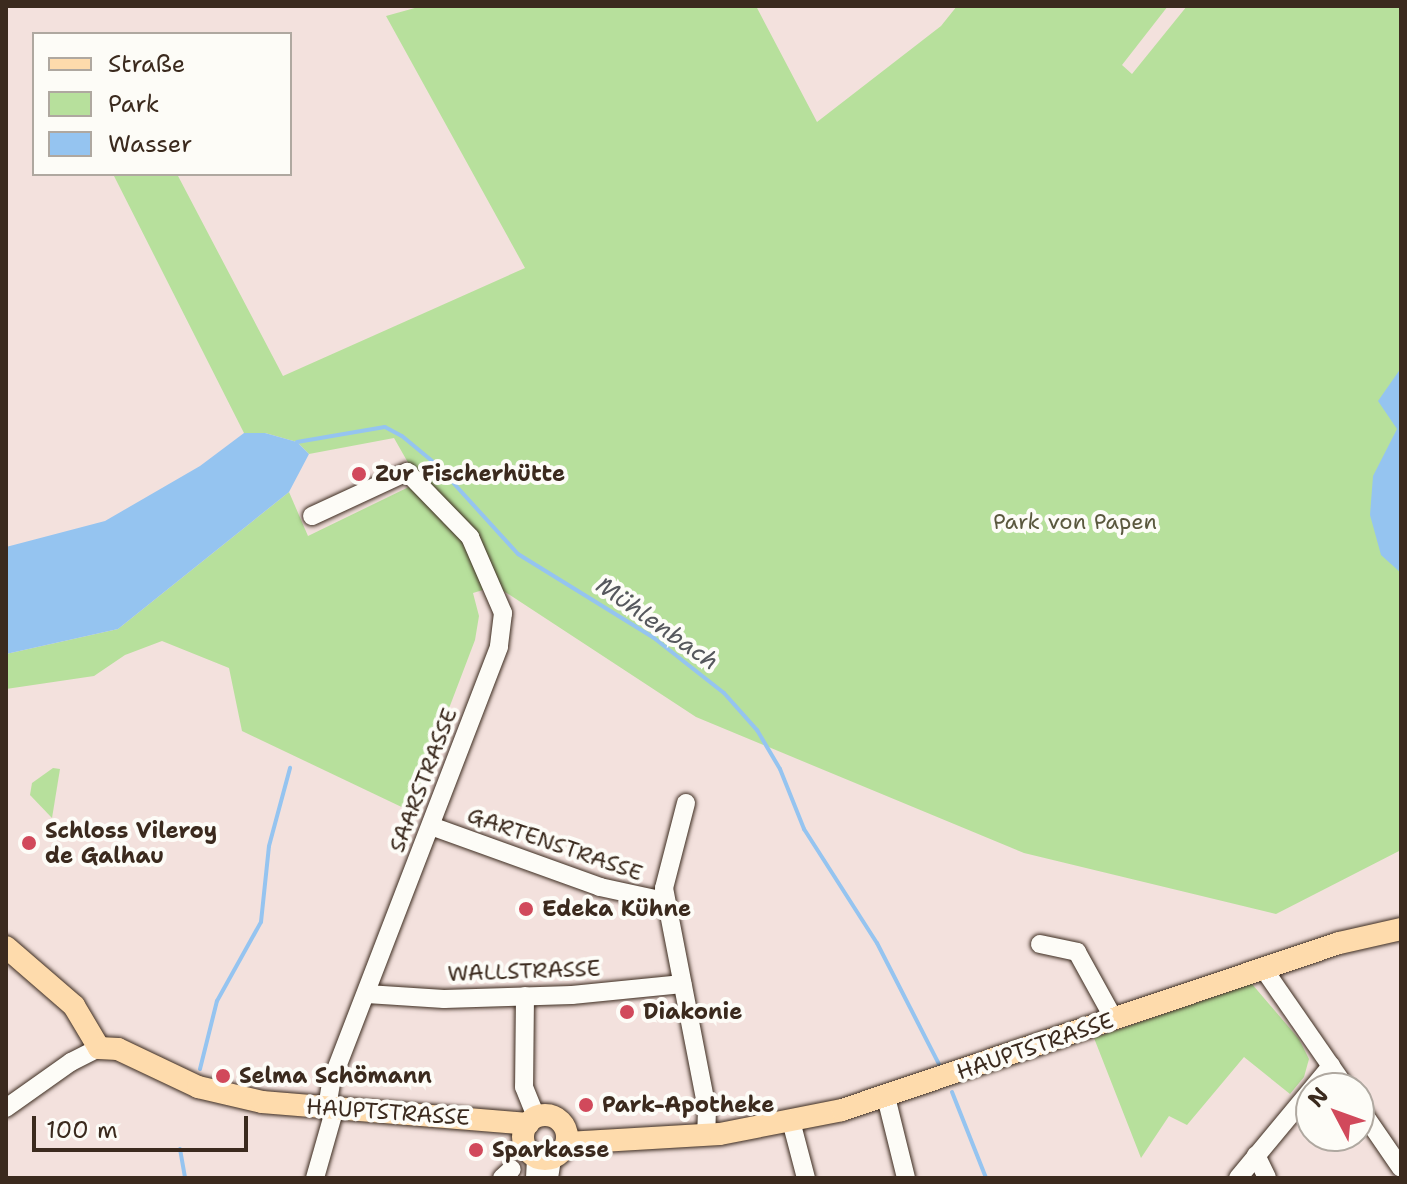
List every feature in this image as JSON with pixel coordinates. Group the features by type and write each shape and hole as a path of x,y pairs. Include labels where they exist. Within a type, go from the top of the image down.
{"main road":[{"name":"HAUPTSTRASSE","path":"99,1048 118,1049 191,1085 262,1102 492,1120 529,1126 552,1116 551,1158 634,1131 664,1138 706,1135 791,1121 886,1097 1263,968 1401,929"},
{"path":"6,947 74,1006 99,1048"},
{"path":"529,1126 551,1158"}],"street":[{"name":"SAARSTRASSE","path":"312,516 407,472 470,537 503,613 499,647 367,994 331,1108 315,1178"},
{"path":"686,803 665,877 665,901 707,1110 706,1135"},
{"name":"GARTENSTRASSE","path":"431,826 600,887 665,901"},
{"path":"1040,944 1077,952 1114,1019"},
{"path":"1263,968 1335,1072"},
{"name":"WALLSTRASSE","path":"367,994 483,998 682,984"},
{"path":"525,996 524,1087 529,1126"},
{"path":"6,1108 71,1062 99,1048"},
{"path":"1238,1178 1331,1066"},
{"path":"886,1097 906,1178"},
{"path":"791,1121 806,1178"},
{"path":"1375,1130 1401,1168"},
{"path":"1256,1155 1267,1178"}],"green space":[{"name":"Park von Papen","path":"422,6 756,6 817,122 941,26 957,6 1168,6 1122,65 1132,74 1187,6 1401,6 1401,850 1276,914 1024,853 696,717 496,586 473,593 479,616 475,640 410,811 242,731 229,668 162,641 125,655 94,676 6,689 6,654 118,629 289,492 308,536 419,482 394,438 309,454 297,442 265,433 244,433 114,176 178,176 283,376 525,268 386,16"},
{"path":"53,768 60,769 52,818 30,795 32,783"},
{"path":"1252,984 1299,1039 1309,1059 1305,1072 1295,1072 1295,1088 1290,1094 1244,1057 1187,1125 1169,1116 1141,1158 1094,1038"}],"water":[{"path":"1401,368 1401,573 1381,555 1370,515 1373,476 1397,429 1378,401"},
{"path":"244,433 265,433 297,442 309,454 289,492 118,629 6,654 6,547 105,521 200,466"}],"waterway":[{"name":"Mühlenbach","path":"297,442 385,427 402,436 437,465 518,554 654,638 724,693 757,730 780,769 804,829 877,943 939,1064"},
{"path":"200,1069 217,1001 261,922 269,846 290,768"},
{"name":"Mühlenbach","path":"952,1092 986,1178"},
{"path":"180,1149 185,1178"}],"place":[{"name":"Zur Fischerhütte","path":"359,474"},
{"name":"Schloss Vileroy de Galhau","path":"29,843"},
{"name":"Edeka Kühne","path":"526,909"},
{"name":"Diakonie","path":"627,1012"},
{"name":"Selma Schömann","path":"223,1076"},
{"name":"Park-Apotheke","path":"586,1105"},
{"name":"Sparkasse","path":"476,1150"}]}
